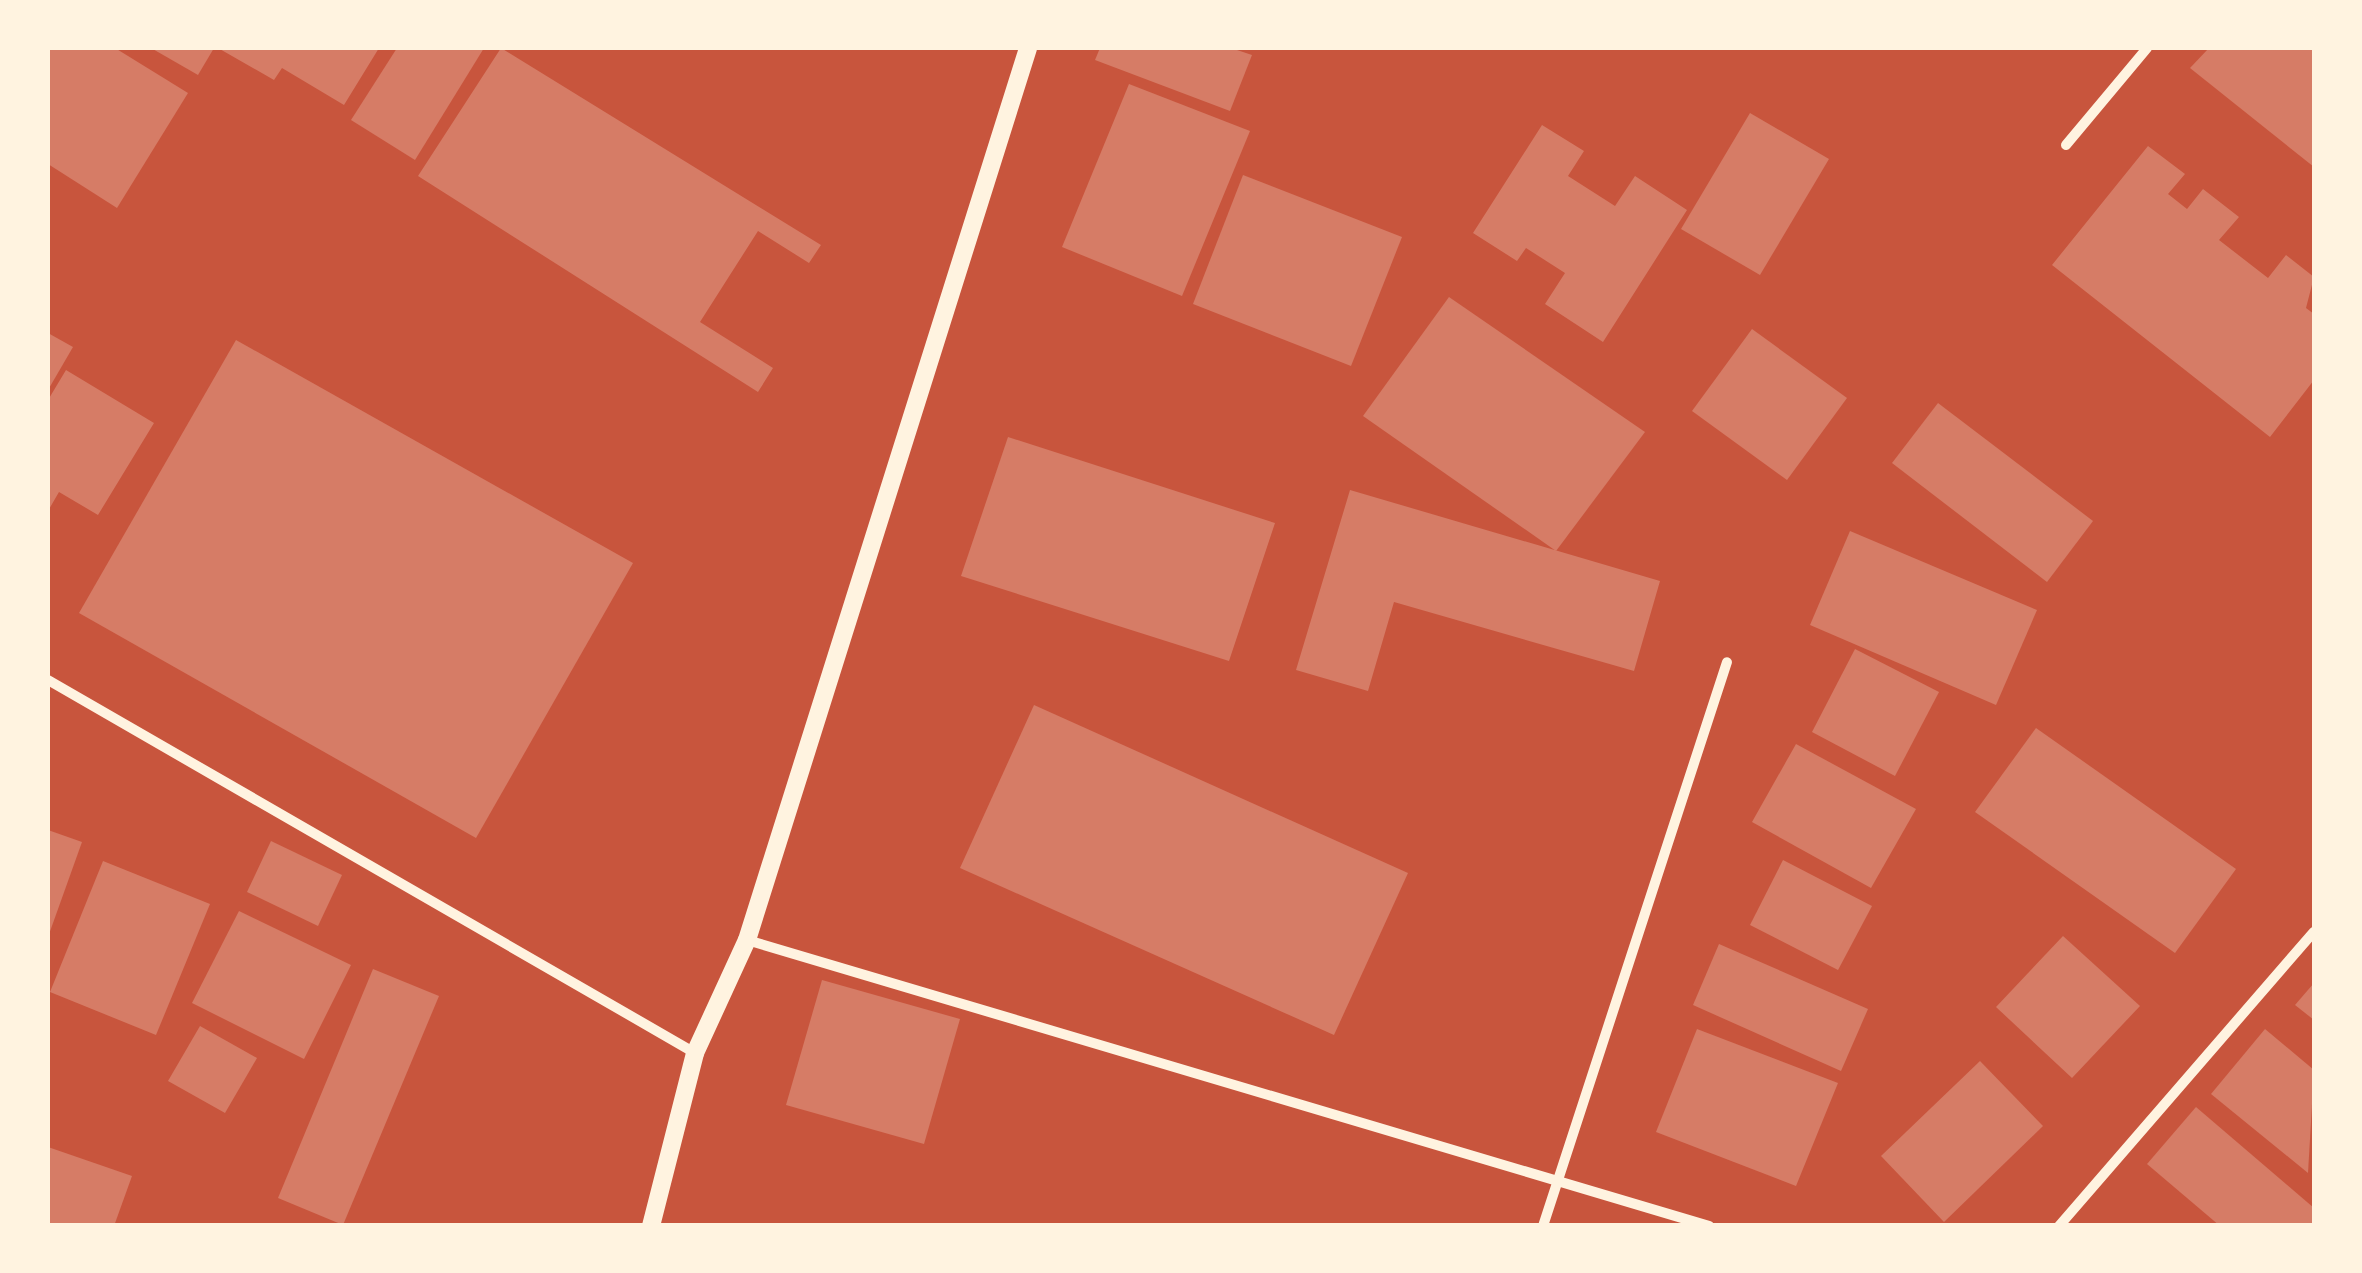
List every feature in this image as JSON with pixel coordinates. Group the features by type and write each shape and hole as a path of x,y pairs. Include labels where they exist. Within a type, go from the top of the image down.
{"street":[{"path":"651,1226 694,1053 748,940 1028,48"},
{"path":"2066,145 2147,48"},
{"path":"1542,1226 1727,662"},
{"path":"48,680 694,1053"},
{"path":"2059,1226 2314,932"},
{"path":"748,940 1557,1176 1709,1226"}],"building":[{"path":"48,48 115,48 188,93 117,208 48,164"},
{"path":"151,48 214,48 198,75"},
{"path":"218,48 379,48 344,105 282,68 274,80"},
{"path":"397,48 484,48 415,160 351,120"},
{"path":"501,48 821,245 809,263 758,231 700,322 773,368 758,392 418,176"},
{"path":"1100,48 1231,48 1252,55 1230,111 1095,60"},
{"path":"2209,48 2314,48 2314,167 2190,68"},
{"path":"1129,84 1250,131 1182,296 1062,247"},
{"path":"1750,113 1829,159 1760,275 1681,229"},
{"path":"1542,125 1584,151 1568,176 1615,206 1635,176 1687,210 1603,342 1545,304 1565,273 1526,248 1517,261 1473,233"},
{"path":"2148,146 2185,174 2168,194 2187,209 2203,189 2239,217 2219,240 2268,278 2286,255 2314,277 2306,308 2314,314 2314,380 2270,437 2052,265"},
{"path":"1243,175 1402,237 1351,366 1193,304"},
{"path":"1449,297 1645,432 1556,551 1363,416"},
{"path":"1752,329 1847,398 1787,480 1692,411"},
{"path":"48,333 73,347 48,390"},
{"path":"236,340 633,563 476,838 79,613"},
{"path":"66,370 154,423 98,515 59,492 48,511 48,400"},
{"path":"1938,403 2093,521 2047,582 1892,463"},
{"path":"1008,437 1275,523 1229,661 961,576"},
{"path":"1350,490 1660,581 1634,671 1394,602 1368,691 1296,670"},
{"path":"1850,531 2037,610 1996,705 1810,625"},
{"path":"1855,649 1939,692 1895,776 1812,732"},
{"path":"1034,705 1408,873 1334,1035 960,868"},
{"path":"2036,728 2236,869 2175,953 1975,812"},
{"path":"1796,744 1916,809 1871,888 1752,822"},
{"path":"48,830 82,842 48,937"},
{"path":"271,841 342,875 318,926 247,892"},
{"path":"1783,860 1872,906 1838,970 1750,925"},
{"path":"103,861 210,904 156,1035 50,992"},
{"path":"239,911 351,965 304,1059 192,1003"},
{"path":"2063,936 2140,1006 2072,1078 1996,1007"},
{"path":"1719,944 1868,1009 1841,1071 1693,1005"},
{"path":"373,969 439,996 343,1225 278,1198"},
{"path":"822,980 960,1019 924,1144 786,1105"},
{"path":"2314,983 2314,1020 2295,1005"},
{"path":"200,1026 257,1058 225,1113 168,1081"},
{"path":"1697,1029 1838,1083 1796,1186 1656,1132"},
{"path":"2265,1029 2314,1070 2308,1173 2211,1094"},
{"path":"1980,1061 2043,1126 1944,1222 1881,1156"},
{"path":"2196,1107 2314,1208 2314,1226 2220,1226 2147,1164"},
{"path":"48,1147 132,1176 114,1226 48,1226"}]}
